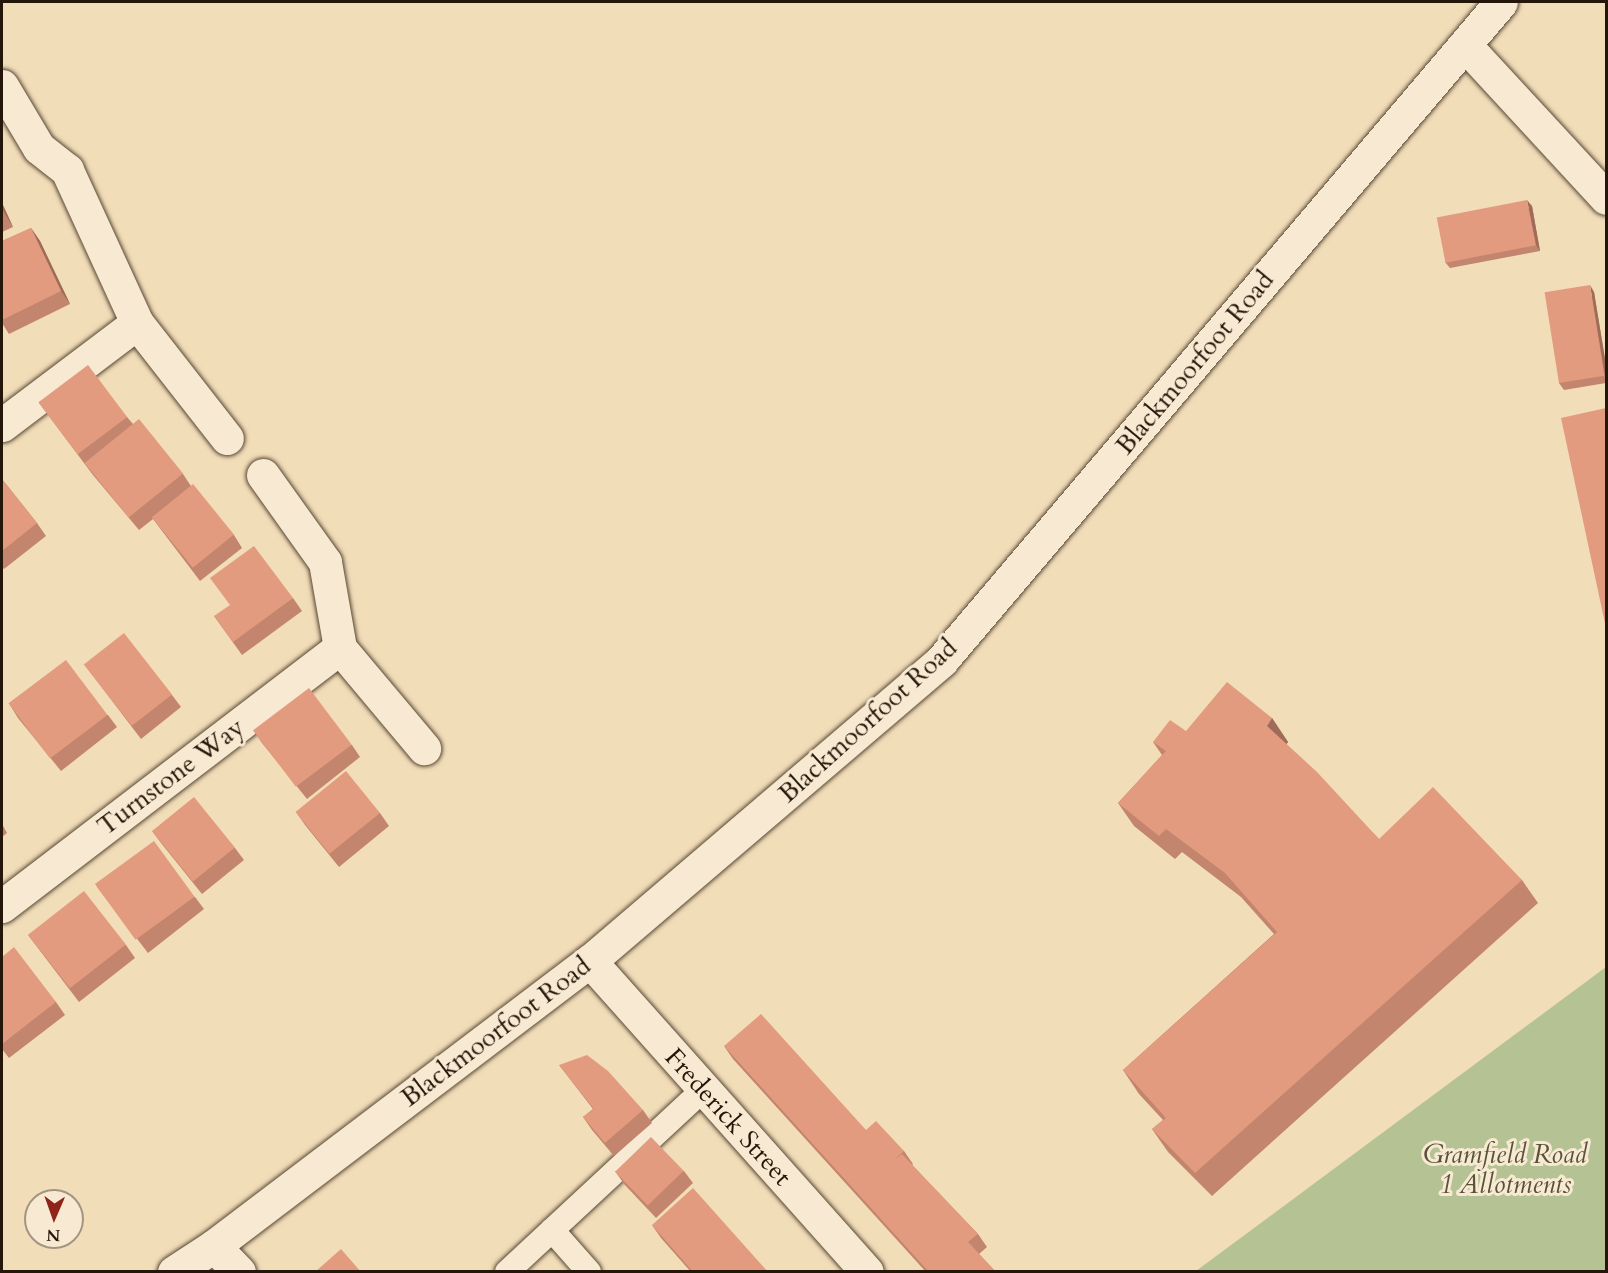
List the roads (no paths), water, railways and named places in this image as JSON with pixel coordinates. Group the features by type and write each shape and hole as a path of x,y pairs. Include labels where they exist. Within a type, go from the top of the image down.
{"street":[{"name":"Blackmoorfoot Road","path":"174,1272 214,1246 590,962 942,660 1501,2"},
{"path":"1465,45 1606,198"},
{"path":"2,86 39,148 67,170 137,323 227,438"},
{"path":"2,424 137,323"},
{"path":"263,475 325,562 340,648 424,748"},
{"name":"Turnstone Way","path":"2,906 340,648"},
{"name":"Frederick Street","path":"590,962 867,1272"},
{"path":"214,1246 239,1272"}],"lane":[{"path":"507,1272 703,1090"},
{"path":"552,1230 589,1272"}],"park label":[{"name":"Gramfield Road 1 Allotments","path":"1505,1170"}]}
